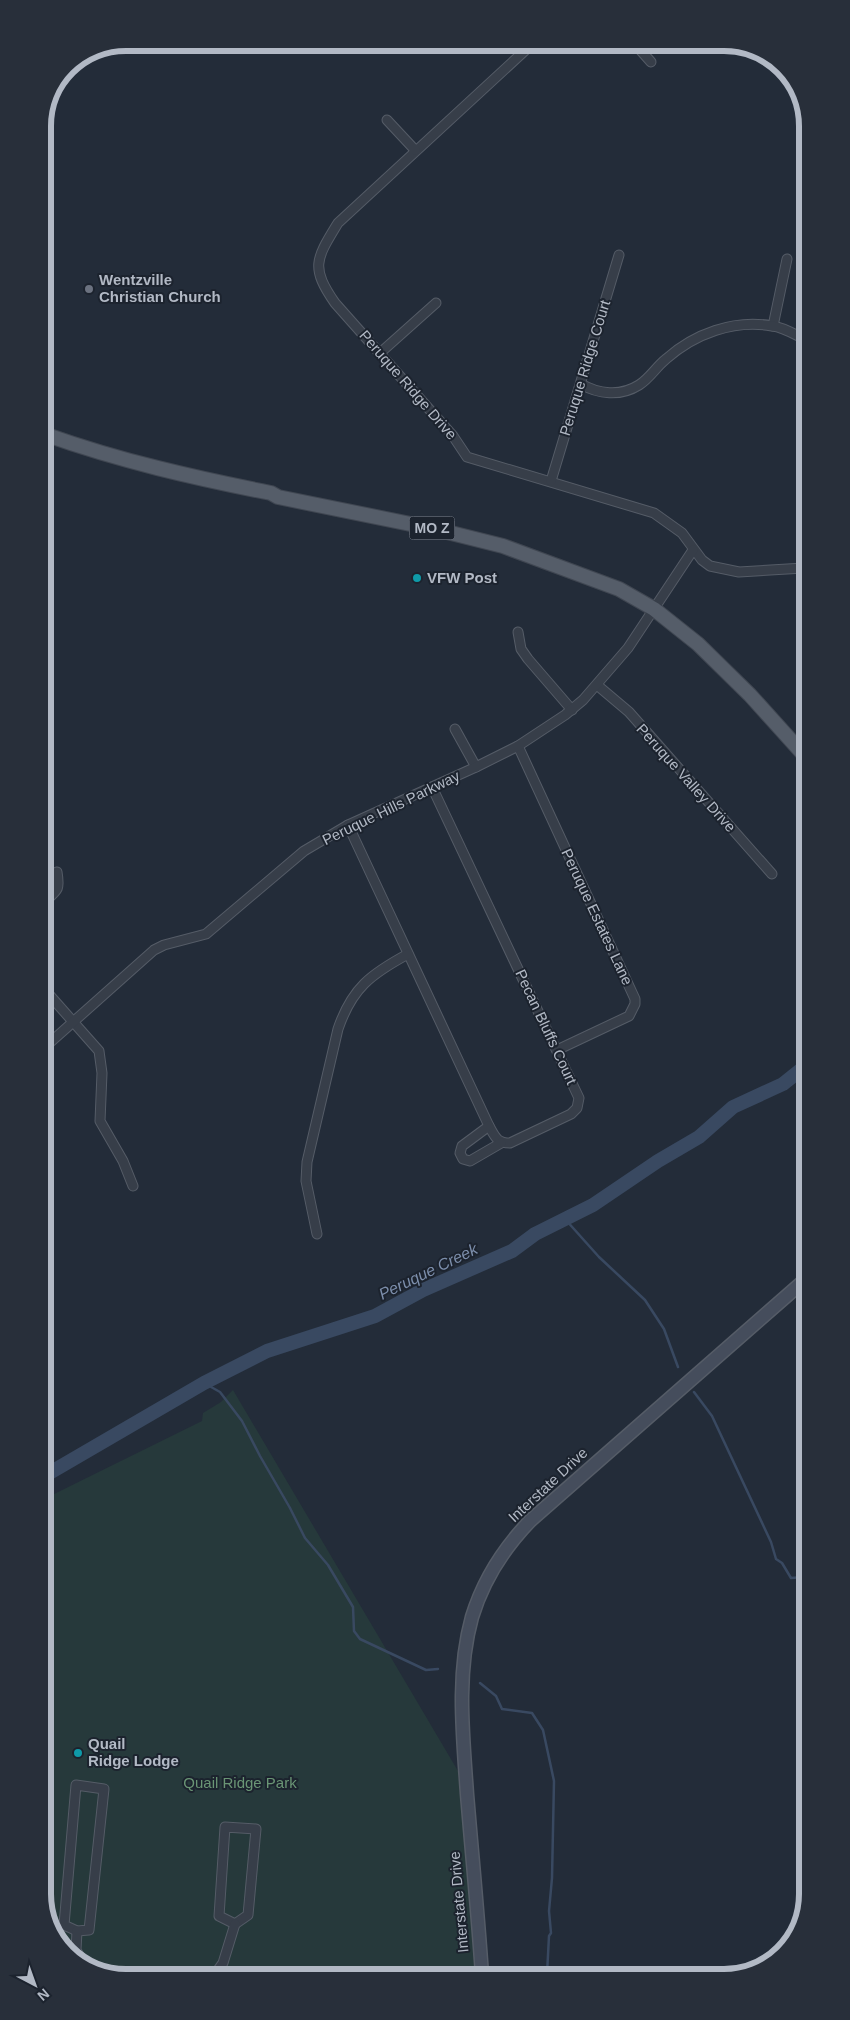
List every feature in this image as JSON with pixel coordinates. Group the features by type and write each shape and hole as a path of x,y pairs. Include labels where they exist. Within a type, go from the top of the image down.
{"main road":[{"name":"MO Z","path":"51,436 168,471 270,493 278,497 435,529 503,546 619,589 654,609 720,665 799,749"},
{"name":"MO Z","path":"51,445 165,480 268,500 278,497"},
{"name":"Interstate Drive","path":"482,1969 462,1715 466,1645 472,1618 484,1588 505,1552 530,1521 799,1285"}],"street":[{"name":"Peruque Ridge Drive","path":"524,51 338,223 323,247 317,270 324,287 453,436 467,457 654,513 682,533 693,550 710,566 739,572 799,568"},
{"path":"642,51 652,62"},
{"path":"386,120 415,150"},
{"name":"Peruque Ridge Court","path":"551,481 619,255"},
{"path":"773,326 786,259"},
{"path":"380,353 436,303"},
{"path":"581,384 602,393 616,393 638,386 664,360 680,348 706,333 726,327 773,326 799,337"},
{"name":"Peruque Hills Parkway","path":"51,1042 154,950 164,945 206,934 304,851 348,825 518,746 572,710 597,685 628,648 693,550"},
{"path":"518,632 522,649 528,659 572,710"},
{"name":"Peruque Valley Drive","path":"597,685 629,712 772,874"},
{"path":"455,729 476,767"},
{"name":"Peruque Estates Lane","path":"518,746 636,999 629,1016 557,1050"},
{"name":"Pecan Bluffs Court","path":"432,787 579,1098 577,1108 571,1114 510,1143 501,1143"},
{"path":"348,825 489,1126 495,1138 501,1143 476,1159 470,1161 463,1159 460,1153 462,1146 489,1126"},
{"path":"51,896 60,885 58,872"},
{"path":"317,1234 306,1181 307,1162 338,1028 345,1008 359,988 382,968 408,954"},
{"path":"51,997 99,1051 102,1073 100,1121 123,1161 133,1186"},
{"path":"76,1785 104,1789 89,1930 76,1931 64,1925 76,1785"},
{"path":"219,1969 223,1963 236,1924 248,1915 256,1829 225,1827 218,1916 236,1924"},
{"path":"76,1931 76,1949"}],"green space":[{"name":"Quail Ridge Park","path":"233,1390 458,1771 476,1969 121,1969 97,1963 80,1953 64,1936 59,1927 55,1918 51,1894 51,1496 202,1421 203,1413 221,1402"}],"waterway":[{"name":"Peruque Creek","path":"51,1472 204,1383 267,1351 375,1316 423,1290 512,1251 535,1234 593,1205 658,1161 699,1137 733,1107 783,1084 799,1071"},
{"path":"565,1219 599,1257 645,1300 664,1329 678,1367"},
{"path":"204,1383 220,1392 242,1421 305,1538 328,1565 353,1607 354,1631 360,1639 426,1670 438,1669"},
{"path":"694,1392 712,1416 771,1542 776,1559 782,1563 791,1578 799,1577"},
{"path":"480,1683 496,1696 502,1709 532,1713 543,1730 554,1781 552,1878 549,1911 551,1933 549,1936 547,1969"}],"place":[{"name":"Wentzville Christian Church","path":"89,289"},
{"name":"VFW Post","path":"417,578"},
{"name":"Quail Ridge Lodge","path":"78,1753"}]}
